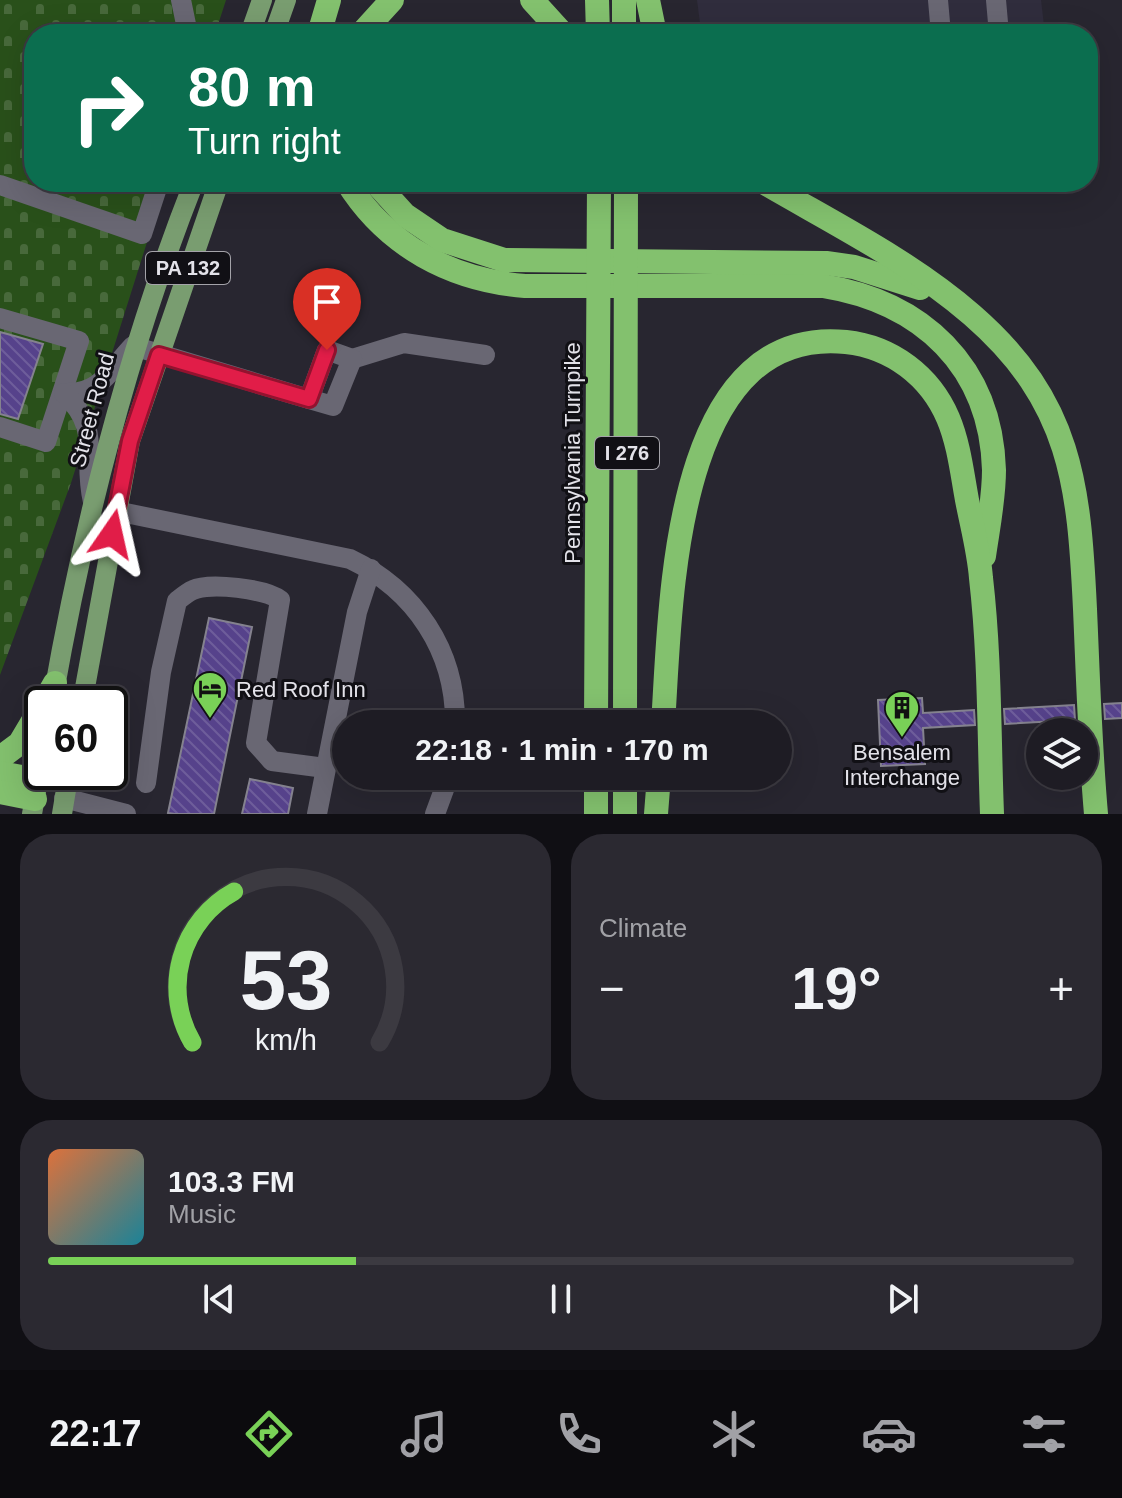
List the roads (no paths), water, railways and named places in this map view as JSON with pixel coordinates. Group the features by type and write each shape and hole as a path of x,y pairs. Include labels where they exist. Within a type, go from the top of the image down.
{"highway":[{"path":"322,24 329,0"},
{"path":"370,24 392,0"},
{"path":"532,0 554,24"},
{"path":"597,0 598,24"},
{"path":"624,0 624,24"},
{"path":"648,0 653,24"},
{"path":"355,192 390,233 431,262 500,284 564,274 656,273 826,263 879,274 949,297"},
{"path":"384,192 405,215 442,240 504,260 564,274"},
{"path":"589,192 599,293"},
{"name":"Pennsylvania Turnpike","path":"596,710 599,192"},
{"name":"I 276","path":"625,710 626,192"},
{"path":"780,192 878,249 949,297 988,329 1020,366 1050,415 1069,461 1081,519 1092,807"},
{"path":"656,273 849,290 892,305 933,333 964,370 989,432 994,473 981,578"},
{"path":"664,710 678,545 695,469 710,431 737,389 764,363 779,354 811,344 856,343 897,358 920,377 939,401 953,431 981,578 992,814"},
{"path":"0,758 24,737"},
{"path":"0,773 24,783"},
{"path":"0,792 24,789"},
{"path":"596,790 596,814"},
{"path":"625,790 625,814"},
{"path":"656,814 658,790"}],"main road":[{"path":"254,24 262,0"},
{"path":"278,24 286,0"},
{"name":"Street Road","path":"51,686 133,346 190,192"},
{"name":"Street Road","path":"85,686 130,441 216,192"},
{"path":"40,790 63,806"}],"lane":[{"path":"181,0 186,24"},
{"path":"938,0 940,24"},
{"path":"996,0 998,24"},
{"path":"0,185 142,234 156,192"},
{"path":"0,318 79,341 46,442 0,427"},
{"path":"64,393 83,394 99,385 133,346 333,406 352,359 404,343 485,355"},
{"path":"64,393 81,409 87,425 88,479 93,502"},
{"path":"116,511 350,559 371,569 393,584 428,623 447,663 456,710"},
{"path":"317,814 357,612 371,569"},
{"path":"146,783 161,672 177,601 195,588 227,588 272,594 280,600 256,743 272,761 325,768"},
{"path":"435,814 444,790"},
{"path":"63,806 126,814"}],"place":[{"name":"Red Roof Inn","path":"210,720"},
{"name":"Bensalem Interchange","path":"902,739"}]}
